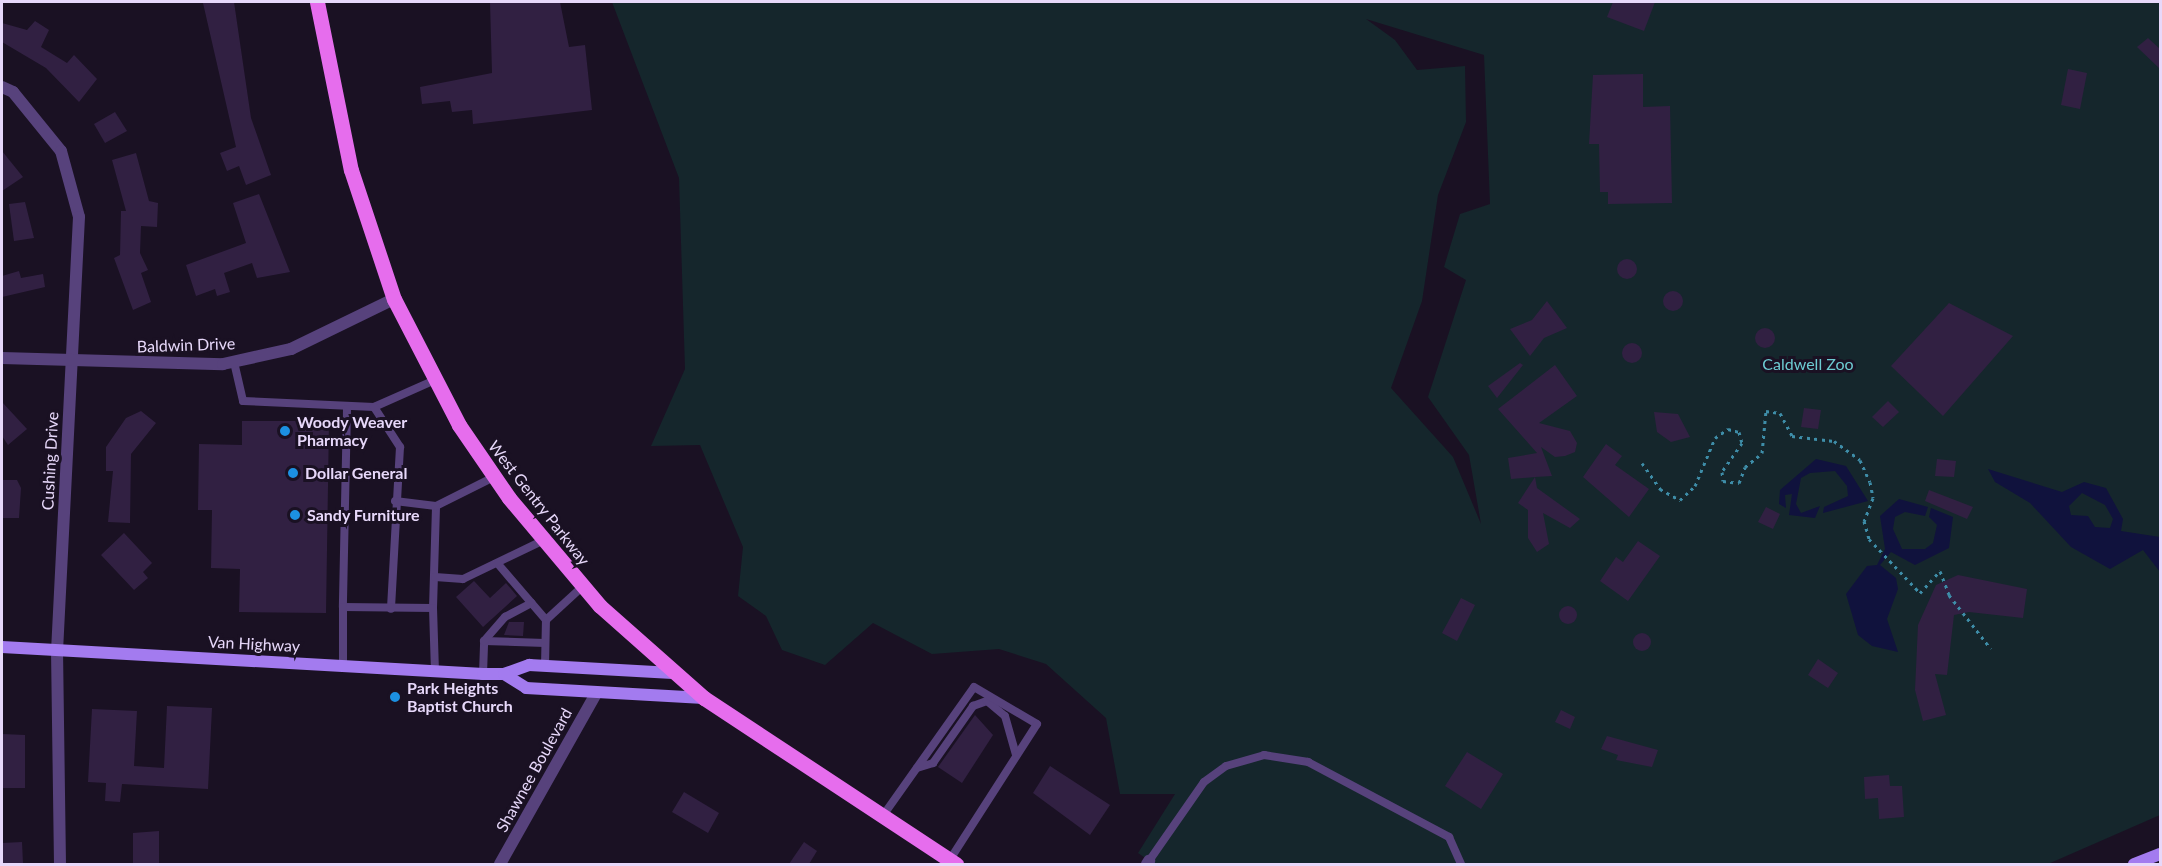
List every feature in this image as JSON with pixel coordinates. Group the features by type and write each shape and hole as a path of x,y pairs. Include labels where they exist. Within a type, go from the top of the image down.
{"main road":[{"name":"West Gentry Parkway","path":"317,2 351,170 394,299 435,380 494,477 542,541 582,587 673,673 704,699 952,862"},
{"name":"Van Highway","path":"2,647 483,674 504,674 529,665 673,673"},
{"name":"Van Highway","path":"504,674 526,688 704,699"},
{"path":"2134,864 2160,854"}],"street":[{"name":"Cushing Drive","path":"2,87 13,92 61,151 75,186 79,217 57,650 60,864"},
{"name":"Baldwin Drive","path":"2,358 71,363 234,362 291,349 394,299"},
{"name":"Shawnee Boulevard","path":"500,864 597,692"}],"lane":[{"path":"234,362 243,401 347,409 374,407 435,380"},
{"path":"374,407 399,447 391,609"},
{"path":"343,666 347,409"},
{"path":"395,501 436,506 494,477"},
{"path":"435,670 433,608 436,506"},
{"path":"435,577 464,579 542,541"},
{"path":"498,564 546,620 545,666"},
{"path":"546,620 582,587"},
{"path":"483,674 484,641 505,617 531,603"},
{"path":"343,607 433,608"},
{"path":"484,641 545,643"},
{"path":"882,818 974,687 1036,724 952,862"},
{"path":"917,768 933,763 958,723 973,706 987,701 1005,716 1017,755"},
{"path":"1148,862 1204,782 1226,766 1264,755 1308,762 1449,837 1461,864"}],"path":[{"path":"1642,463 1660,489 1680,500 1695,486 1714,438 1733,429 1742,443 1722,472 1723,481 1739,483 1745,467 1762,453 1763,415 1776,410 1792,436 1824,436 1860,460 1873,498 1864,521 1869,539 1880,551 1892,559 1920,594 1940,571 1949,595 1990,649"}],"green space":[{"name":"Caldwell Zoo","path":"612,2 2160,2 2160,815 2048,864 1154,864 1138,853 1175,794 1120,794 1106,718 1046,664 999,649 932,654 873,623 825,665 782,650 766,616 738,596 743,547 700,445 651,446 685,369 679,178","holes":["1366,19 1484,55 1490,204 1460,214 1444,267 1466,280 1428,397 1469,455 1481,524 1453,457 1391,388 1422,301 1438,195 1466,122 1465,66 1417,70 1395,40"]}],"shaded area":[{"path":"1816,459 1846,466 1868,501 1823,513 1824,507 1848,496 1847,486 1835,471 1810,473 1801,478 1796,504 1801,513 1820,506 1815,518 1789,515 1792,494 1785,495 1786,508 1779,504 1780,490"},
{"path":"1988,469 2062,492 2084,482 2106,488 2123,519 2121,531 2160,537 2160,572 2143,550 2110,569 2071,547 2030,503 1995,482","holes":["2082,493 2105,505 2113,519 2110,528 2095,527 2088,516 2071,515 2069,506"]},
{"path":"1899,499 1928,507 1925,516 1905,512 1895,517 1893,529 1902,549 1925,549 1933,543 1937,525 1929,517 1931,508 1953,517 1949,548 1915,565 1891,552 1880,565 1896,578 1898,589 1887,619 1898,652 1872,646 1858,635 1846,594 1867,566 1877,565 1885,549 1880,516"}],"building":[{"path":"234,2 251,118 271,175 246,185 239,166 227,171 220,153 236,147 203,3"},
{"path":"490,2 560,2 569,47 585,45 592,110 473,124 472,110 452,112 450,101 422,104 420,87 492,73"},
{"path":"1613,2 1655,2 1644,31 1607,17"},
{"path":"35,21 49,30 41,47 67,63 74,55 97,79 79,102 46,68 2,42 2,23 27,30"},
{"path":"2148,38 2160,49 2160,69 2137,47"},
{"path":"2068,69 2087,73 2080,109 2061,105"},
{"path":"1643,74 1643,107 1670,106 1672,203 1608,204 1608,192 1600,192 1599,144 1589,144 1593,75"},
{"path":"115,112 127,131 105,143 94,124"},
{"path":"2,151 23,177 2,191"},
{"path":"136,153 149,201 158,203 157,227 141,226 140,253 148,270 141,273 151,302 133,310 114,258 120,255 121,211 126,211 112,160"},
{"path":"259,194 290,272 257,278 252,263 224,273 230,292 217,296 215,289 196,296 186,265 246,243 233,203"},
{"path":"25,202 34,238 14,241 9,204"},
{"path":"1627,259 1634,262 1637,269 1634,276 1627,279 1620,276 1617,269 1620,262"},
{"path":"19,271 21,278 43,274 45,287 2,297 2,276"},
{"path":"1673,291 1680,294 1683,301 1680,308 1673,311 1666,308 1663,301 1666,294"},
{"path":"1547,301 1567,328 1544,338 1530,356 1510,329 1532,320"},
{"path":"1949,303 2013,336 1943,416 1891,366"},
{"path":"1765,328 1772,331 1775,338 1772,345 1765,348 1758,345 1755,338 1758,331"},
{"path":"1632,343 1639,346 1642,353 1639,360 1632,363 1625,360 1622,353 1625,346"},
{"path":"1520,363 1523,365 1497,398 1488,386"},
{"path":"1555,365 1577,396 1539,423 1570,431 1577,443 1575,452 1555,457 1541,447 1552,476 1511,479 1508,458 1537,453 1498,409"},
{"path":"1888,401 1899,412 1883,427 1872,417"},
{"path":"2,402 27,429 8,445 2,436"},
{"path":"1804,408 1821,410 1818,429 1801,427"},
{"path":"141,411 156,423 131,454 130,523 108,522 113,471 106,471 106,447 126,418"},
{"path":"1654,412 1678,414 1690,437 1671,442 1657,432"},
{"path":"242,421 329,421 326,613 239,612 240,569 211,568 212,510 198,510 199,444 242,445"},
{"path":"1606,444 1622,456 1615,465 1649,489 1629,517 1583,477"},
{"path":"1937,459 1956,461 1954,477 1935,476"},
{"path":"1535,477 1537,488 1580,519 1570,528 1543,513 1549,544 1537,552 1528,538 1528,510 1518,503"},
{"path":"2,480 17,480 21,488 19,518 2,518"},
{"path":"1929,490 1973,507 1967,519 1925,501"},
{"path":"1766,507 1780,514 1773,529 1758,522"},
{"path":"124,533 152,563 143,572 148,578 134,590 101,555"},
{"path":"1638,541 1660,556 1628,601 1600,581 1616,557 1623,562"},
{"path":"1958,575 2027,589 2023,618 1969,612 1954,615 1947,675 1935,674 1946,715 1923,721 1915,690 1918,625 1936,585"},
{"path":"474,581 490,598 506,583 517,596 483,627 456,597"},
{"path":"1461,598 1475,605 1457,641 1442,633"},
{"path":"1564,606 1572,606 1577,611 1575,622 1564,624 1559,619 1559,611"},
{"path":"509,622 524,622 523,636 504,635"},
{"path":"1638,633 1646,633 1651,638 1649,649 1638,651 1633,646 1633,638"},
{"path":"1818,659 1838,673 1828,688 1808,675"},
{"path":"167,706 212,708 208,789 122,784 120,802 105,801 106,783 88,782 92,709 137,711 134,766 164,768"},
{"path":"1561,710 1575,717 1570,729 1555,722"},
{"path":"975,715 993,735 962,783 938,767"},
{"path":"2,734 25,735 25,788 2,788"},
{"path":"1607,736 1658,750 1652,767 1616,760 1618,755 1601,749"},
{"path":"1467,752 1503,774 1481,809 1445,786"},
{"path":"1050,766 1110,805 1090,835 1033,793"},
{"path":"1889,775 1890,786 1902,786 1904,817 1879,819 1878,798 1865,799 1864,777"},
{"path":"684,792 719,813 708,833 672,812"},
{"path":"159,831 159,864 133,864 133,833"},
{"path":"22,842 23,864 2,864 2,843"},
{"path":"804,842 817,851 809,864 789,864"}],"place":[{"name":"Woody Weaver Pharmacy","path":"285,431"},
{"name":"Dollar General","path":"293,473"},
{"name":"Sandy Furniture","path":"295,515"},
{"name":"Park Heights Baptist Church","path":"395,697"}]}
